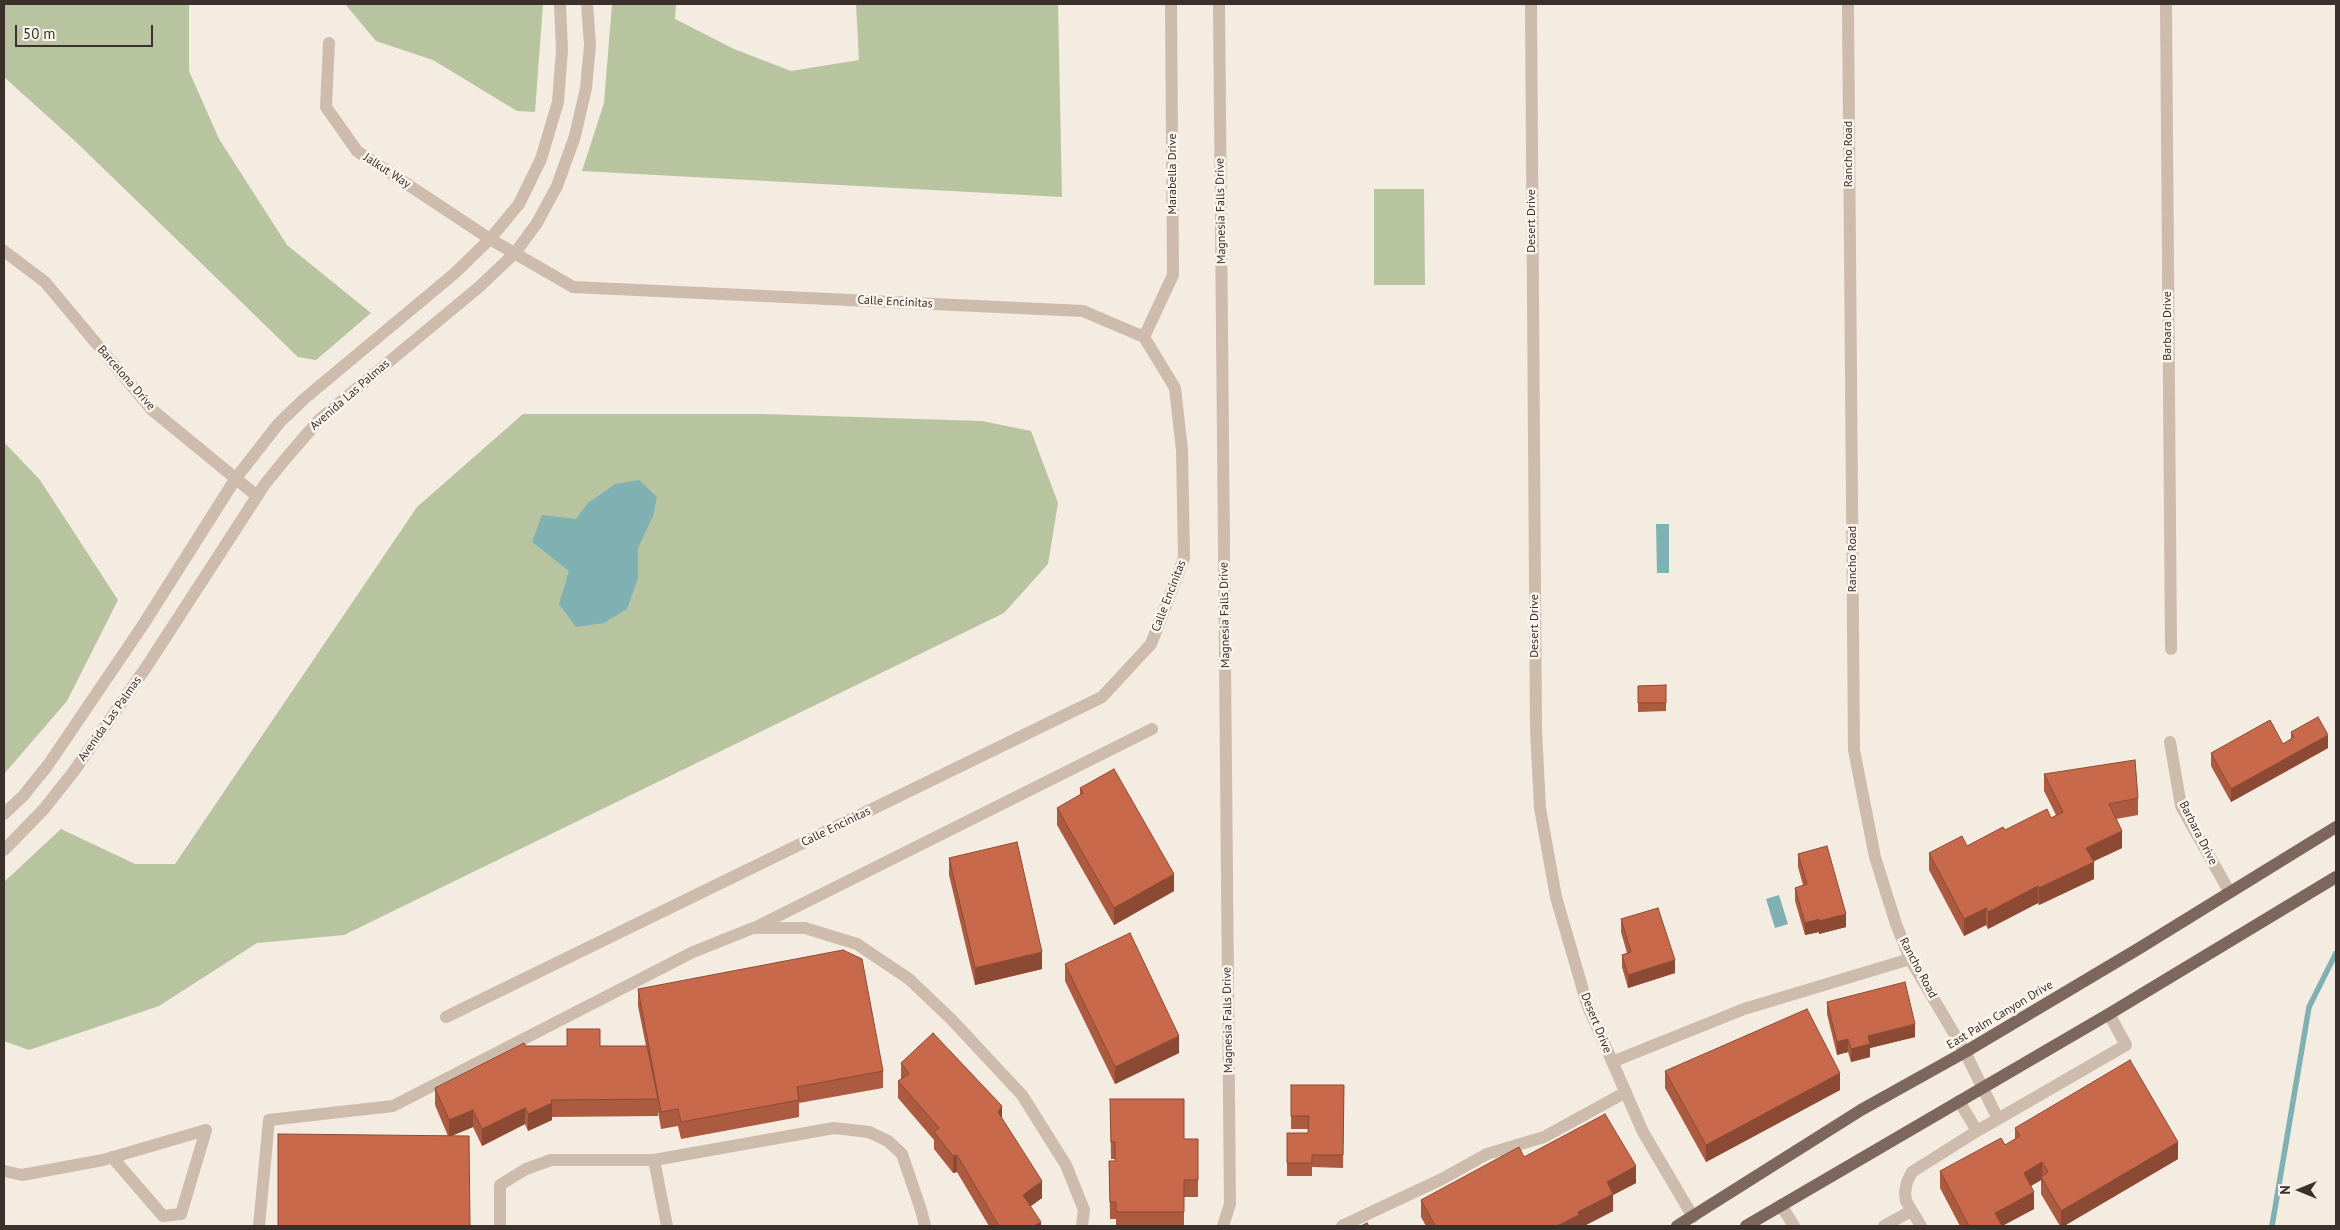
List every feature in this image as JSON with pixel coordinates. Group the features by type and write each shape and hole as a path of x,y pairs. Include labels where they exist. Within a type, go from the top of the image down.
{"main road":[{"name":"East Palm Canyon Drive","path":"1678,1226 1861,1110 1965,1052 2138,949 2336,827"},
{"path":"1746,1226 2109,1014 2275,915 2336,876"}],"street":[{"name":"Avenida Las Palmas","path":"4,814 23,796 48,765 143,625 236,478 279,424 304,399 455,273 490,239 519,204 541,159 558,102 562,50 560,4"},
{"name":"Avenida Las Palmas","path":"4,850 44,809 74,772 147,666 258,496 287,457 320,419 479,287 515,253 537,223 557,186 575,136 586,88 590,45 588,4"},
{"name":"Marabella Drive","path":"1144,337 1174,275 1171,4"},
{"name":"Magnesia Falls Drive","path":"1219,4 1230,1194 1230,1204 1223,1226"},
{"name":"Desert Drive","path":"1531,4 1535,720 1540,808 1556,897 1587,1004 1643,1132 1693,1216"},
{"name":"Rancho Road","path":"1848,4 1854,750 1875,857 1896,924 1910,959 1965,1052 1998,1119"},
{"name":"Barbara Drive","path":"2166,4 2171,649"},
{"name":"Jalkut Way","path":"329,43 326,107 357,151 490,239"},
{"name":"Calle Encinitas","path":"446,1017 1102,698 1151,644 1184,558 1182,450 1175,388 1144,337 1083,311 573,287 490,239"},
{"name":"Barcelona Drive","path":"4,251 44,282 151,408 258,496"},
{"path":"259,1226 269,1120 394,1106 693,952 753,928 1152,729"},
{"name":"Barbara Drive","path":"2170,742 2181,806 2230,891"},
{"path":"753,928 805,928 857,944 909,979 951,1019 1022,1095 1066,1165 1084,1210 1082,1226"},
{"path":"1612,1062 1744,1009 1910,959"},
{"path":"1921,1226 1911,1211 1904,1192 1912,1172 1977,1131 2126,1045 2109,1014"},
{"path":"1342,1226 1442,1179 1487,1154 1544,1137 1626,1092"},
{"path":"1959,1101 1977,1131"},
{"path":"500,1226 500,1185 526,1169 551,1160 654,1160 834,1128 869,1132 888,1141 902,1154 925,1226"},
{"path":"4,1171 22,1175 112,1157 206,1130 181,1214 164,1216 112,1157"},
{"path":"654,1160 668,1226"},
{"path":"1781,1205 1794,1226"},
{"path":"1884,1226 1911,1211"}],"green space":[{"path":"4,4 189,4 189,71 219,139 287,245 371,313 316,360 298,357 75,141 4,77"},
{"path":"345,4 543,4 535,112 517,111 433,60 376,41"},
{"path":"612,4 676,4 675,19 734,49 791,71 859,60 856,4 1058,4 1062,197 582,171 604,103"},
{"path":"1374,189 1424,189 1425,285 1374,285"},
{"path":"523,414 762,414 982,421 1031,431 1058,503 1048,564 1004,613 344,935 257,943 159,1006 29,1050 4,1041 4,882 61,829 135,864 175,864 417,507"},
{"path":"4,442 40,480 118,600 67,701 4,774"}],"water":[{"path":"639,480 657,497 653,516 638,548 638,578 627,609 604,623 576,627 559,604 569,571 532,542 542,515 576,519 588,503 615,484"},
{"path":"1656,524 1669,524 1669,573 1657,573"},
{"path":"1779,895 1788,924 1775,928 1766,899"}],"building":[{"path":"1666,685 1666,703 1638,703 1638,686"},
{"path":"2318,717 2328,735 2231,789 2211,753 2270,720 2283,744 2294,737 2291,732"},
{"path":"2135,760 2138,798 2109,804 2122,831 2086,848 2094,862 2039,888 2038,886 1988,912 1986,908 1964,919 1929,853 1962,836 1967,846 2003,827 2005,830 2047,809 2051,818 2063,812 2044,774"},
{"path":"1114,769 1174,874 1114,908 1057,808 1083,793 1080,788"},
{"path":"1017,842 1042,952 975,968 949,858"},
{"path":"1827,846 1846,914 1805,923 1795,888 1807,884 1798,854"},
{"path":"1658,908 1675,960 1628,975 1622,955 1631,952 1621,919"},
{"path":"1130,933 1179,1036 1115,1067 1065,964"},
{"path":"843,950 862,959 883,1071 797,1087 799,1100 681,1122 678,1109 661,1112 638,989"},
{"path":"1905,982 1915,1024 1868,1036 1870,1044 1851,1049 1848,1039 1837,1042 1827,1002"},
{"path":"1807,1009 1840,1073 1706,1145 1665,1071"},
{"path":"567,1029 600,1029 600,1046 647,1046 658,1099 551,1100 552,1103 528,1114 525,1108 482,1129 473,1110 449,1120 435,1088 524,1043 526,1046 567,1046"},
{"path":"933,1033 1002,1106 998,1112 1042,1181 1023,1195 1041,1222 1034,1226 999,1226 957,1155 953,1156 934,1132 939,1128 898,1081 909,1074 901,1063"},
{"path":"2130,1060 2178,1142 2061,1211 2041,1177 2048,1172 2042,1162 2024,1173 2034,1192 1995,1213 2002,1226 1969,1226 1940,1171 2001,1138 2005,1145 2020,1136 2015,1128"},
{"path":"1291,1085 1344,1085 1343,1155 1312,1155 1312,1163 1287,1163 1287,1133 1308,1133 1309,1116 1291,1116"},
{"path":"1110,1099 1184,1099 1184,1139 1198,1139 1198,1180 1184,1180 1184,1212 1116,1212 1116,1202 1110,1202 1109,1161 1115,1161 1115,1142 1111,1142"},
{"path":"1605,1114 1636,1166 1607,1182 1613,1194 1578,1212 1579,1215 1557,1226 1435,1226 1421,1200 1519,1147 1524,1157"},
{"path":"278,1134 469,1136 470,1226 278,1226"}],"waterway":[{"path":"2272,1226 2309,1007 2336,953"}]}
